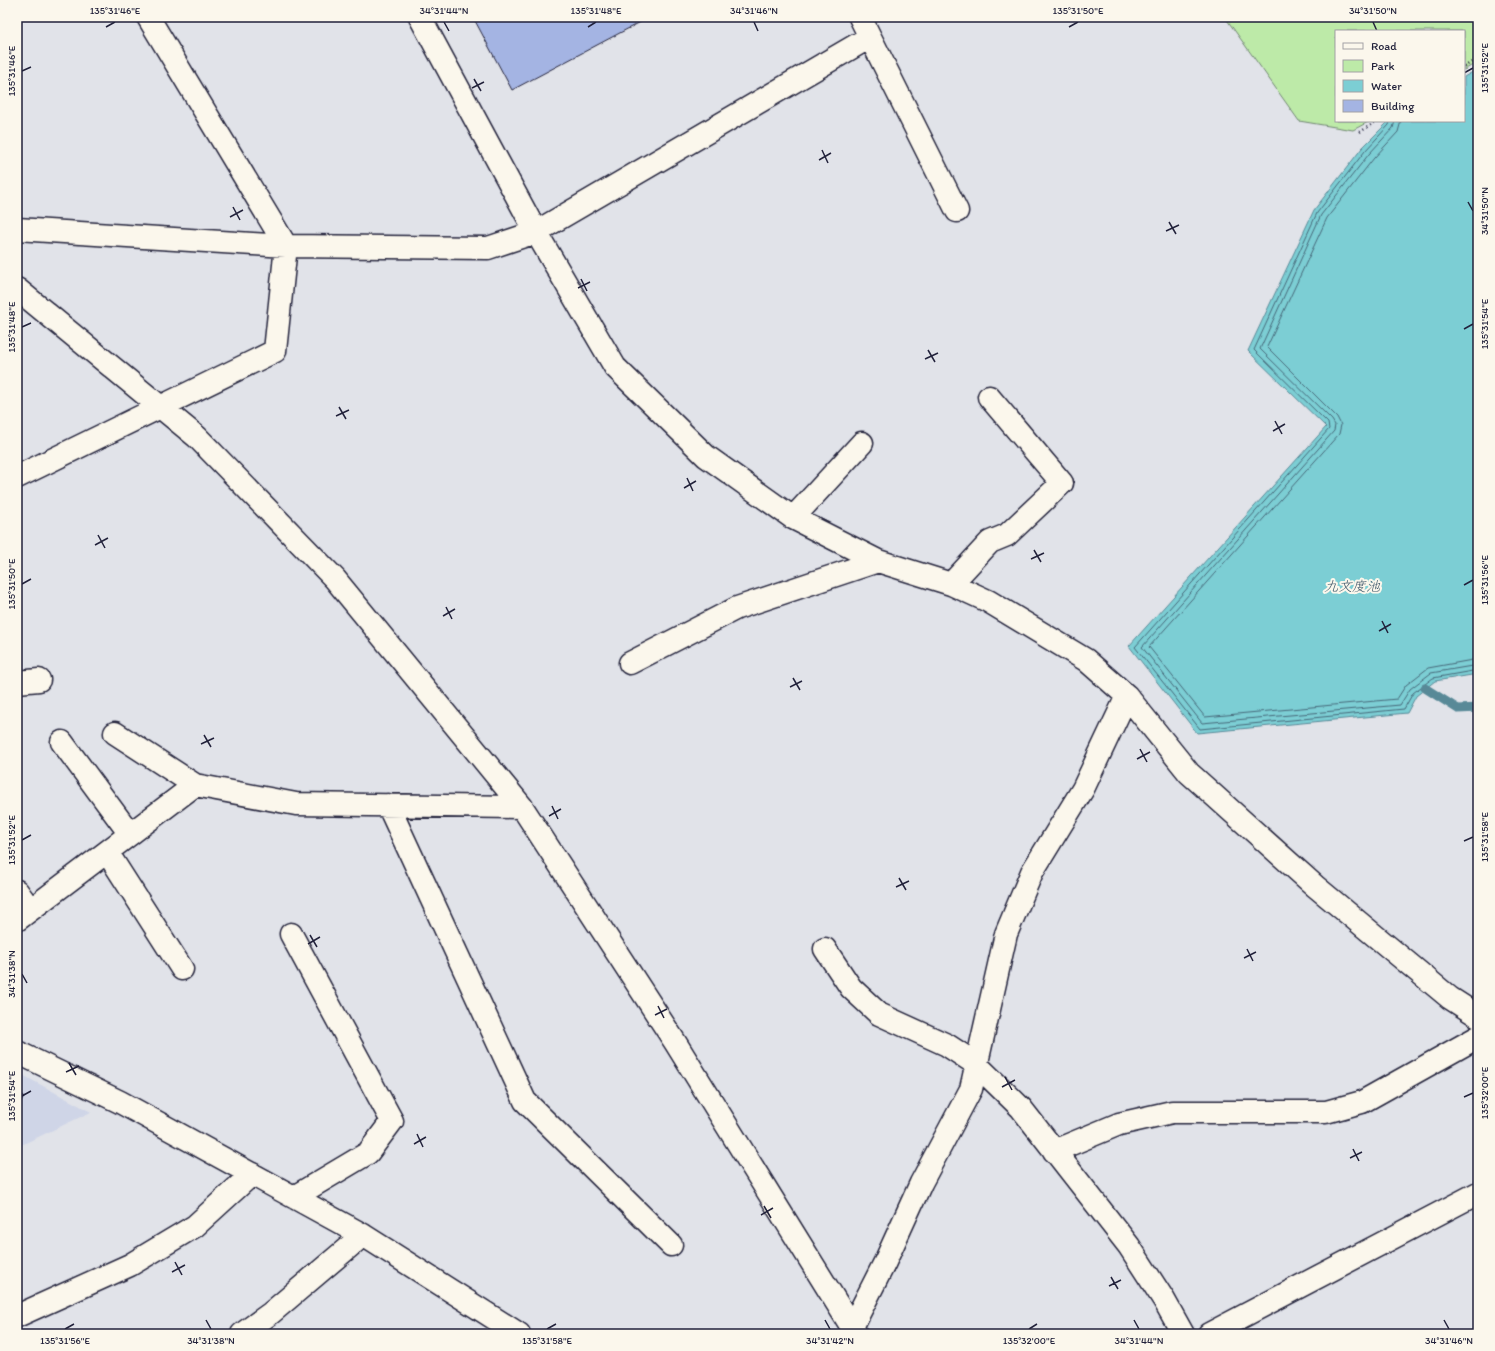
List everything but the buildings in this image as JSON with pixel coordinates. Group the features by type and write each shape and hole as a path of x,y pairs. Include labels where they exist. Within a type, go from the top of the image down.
{"street":[{"path":"17,477 275,351 286,246 148,17"},
{"path":"420,17 536,232 615,367 706,456 793,518 878,561 951,584 988,601 1086,660 1127,696 1194,778 1315,886 1450,998 1478,1016"},
{"path":"860,17 957,211"},
{"path":"17,229 286,246 488,248 536,232 870,37"},
{"path":"17,289 197,437 335,579 522,806 675,1042 854,1331"},
{"path":"951,584 990,542 1007,535 1062,483 989,397"},
{"path":"793,518 862,443"},
{"path":"630,663 737,608 878,561"},
{"path":"17,682 39,680"},
{"path":"854,1331 921,1183 971,1089 1006,934 1032,872 1083,789 1127,696"},
{"path":"115,733 195,785 296,804 522,806"},
{"path":"62,742 130,834"},
{"path":"17,891 24,914 195,785"},
{"path":"388,805 524,1101 670,1245"},
{"path":"107,852 182,969"},
{"path":"291,934 392,1121 368,1153 294,1197"},
{"path":"825,949 851,988 879,1014 947,1045 976,1064 1021,1108 1129,1246 1164,1300 1183,1334"},
{"path":"1054,1151 1119,1124 1172,1112 1326,1112 1362,1102 1478,1037"},
{"path":"17,1052 120,1102 363,1235 519,1334"},
{"path":"17,1316 130,1265 195,1226 252,1174"},
{"path":"1218,1332 1478,1193"},
{"path":"242,1334 271,1313 363,1235"}],"path":[{"path":"1465,66 1478,58"},
{"path":"1360,132 1375,122"}],"shaded area":[{"path":"17,1072 91,1112 17,1147"}],"green space":[{"path":"1225,17 1478,17 1478,62 1465,69 1465,30 1335,30 1335,122 1368,122 1353,130 1299,121"}],"water":[{"name":"九文度池","path":"1478,69 1478,674 1435,681 1416,696 1407,713 1197,733 1129,646 1326,427 1248,351 1314,210 1362,148 1388,122 1465,122 1465,76"}],"waterway":[{"path":"1425,688 1458,709 1478,708"}]}
